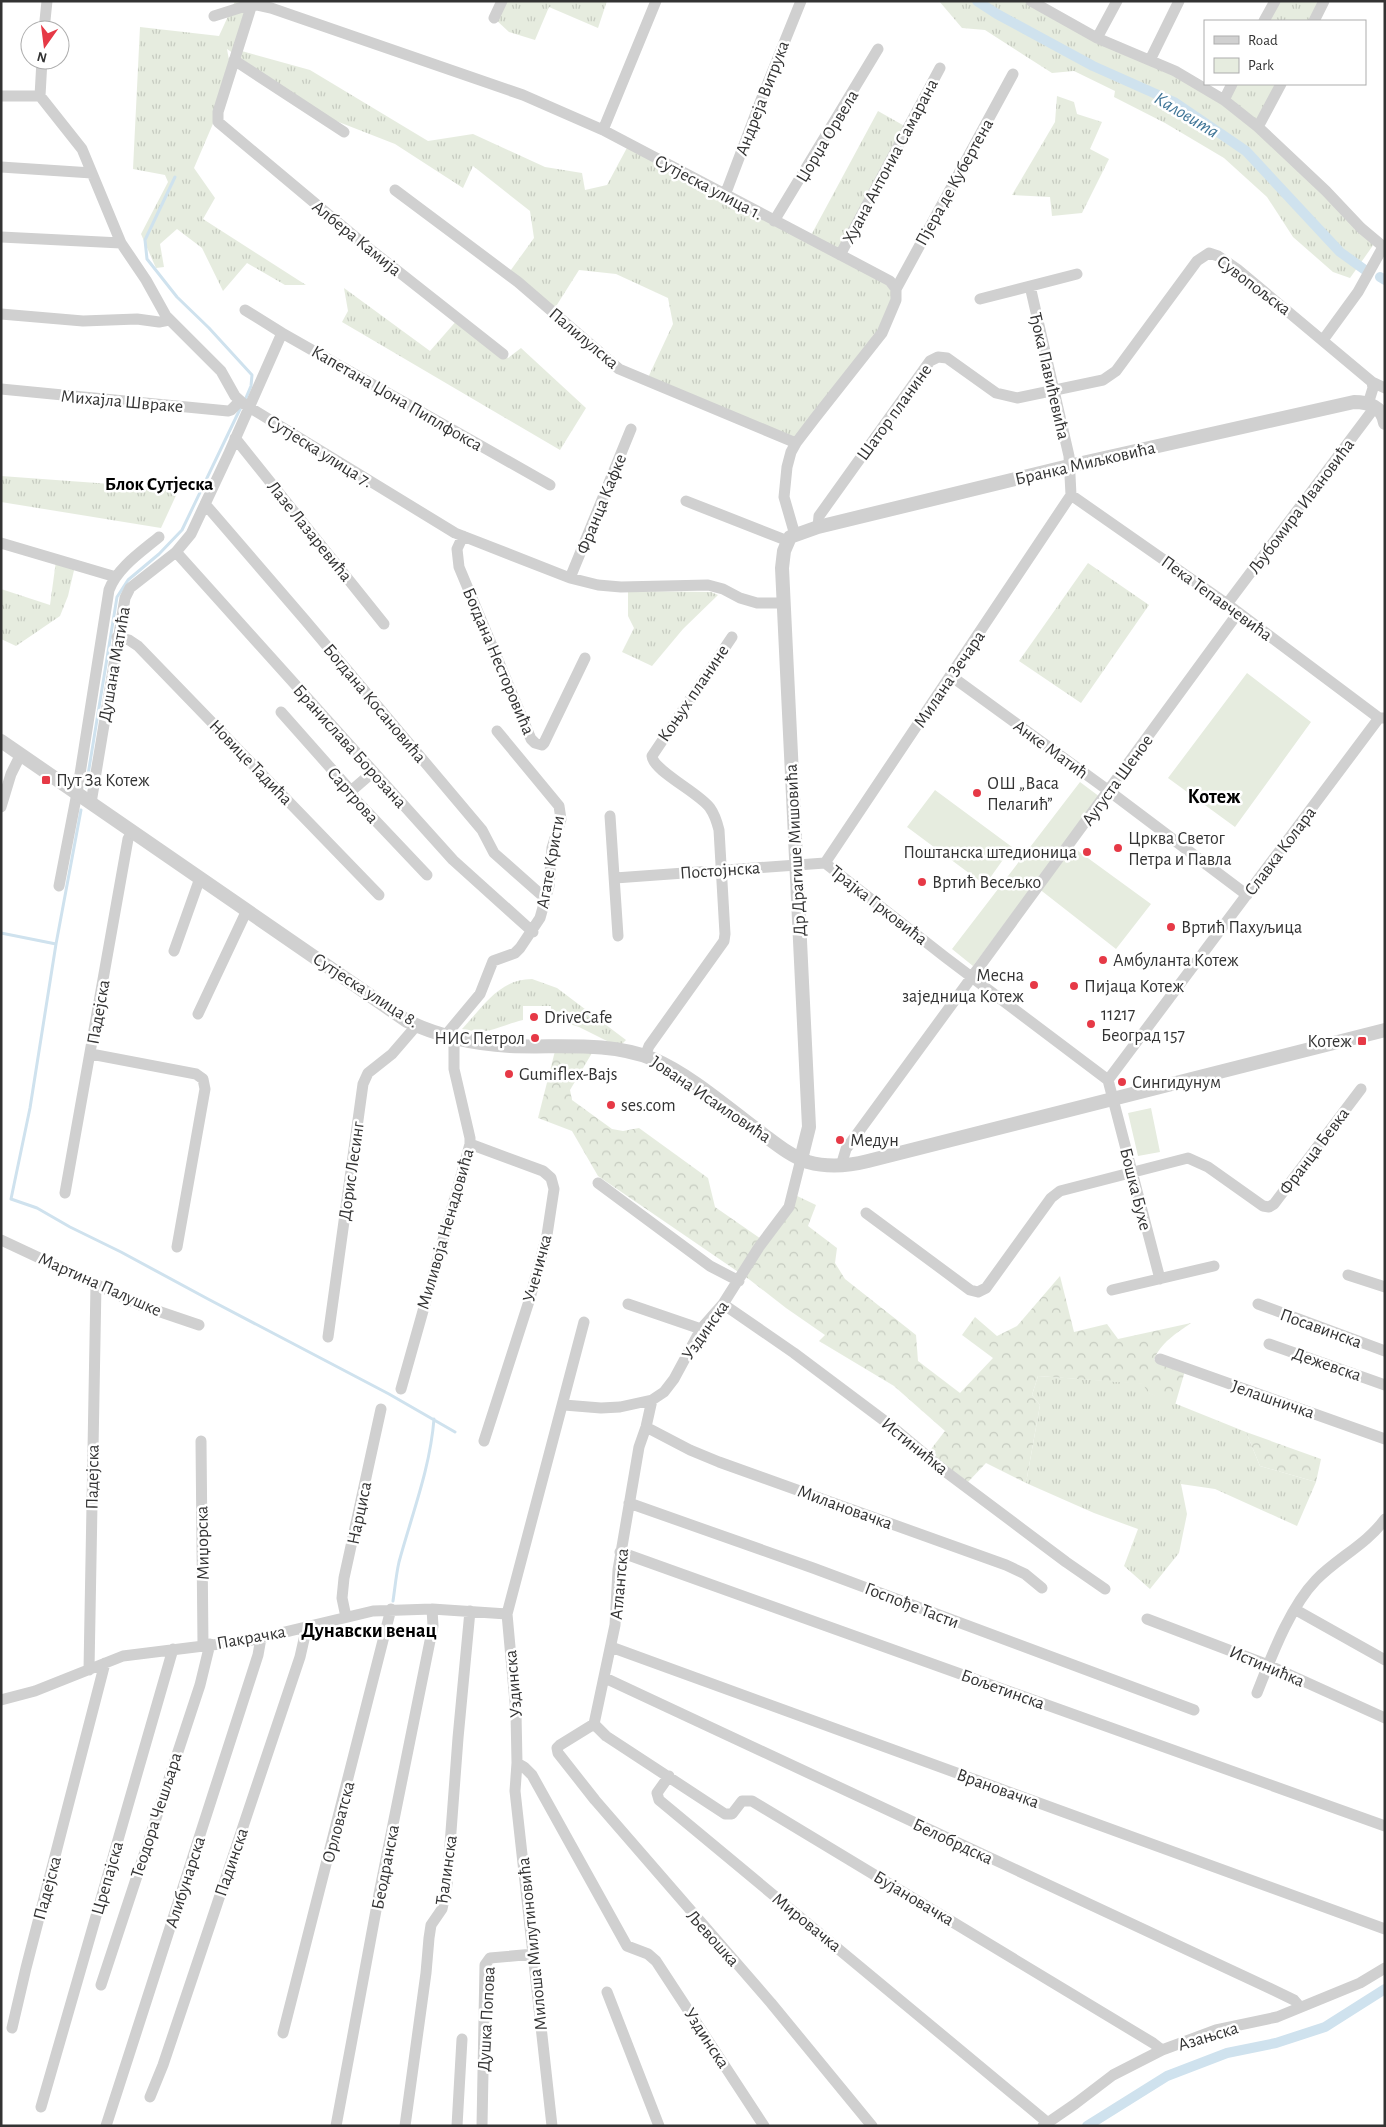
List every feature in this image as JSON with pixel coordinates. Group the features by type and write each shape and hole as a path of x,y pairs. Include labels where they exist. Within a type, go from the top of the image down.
{"street":[{"path":"45,20 46,1"},
{"path":"494,18 502,1"},
{"path":"602,130 656,1"},
{"name":"Андреја Витрука","path":"725,195 760,100 801,1"},
{"path":"1031,1 1097,38 1175,71 1224,100 1258,126 1326,191 1361,228 1384,247 1358,292 1323,340"},
{"path":"1097,38 1117,1"},
{"path":"1150,60 1179,1"},
{"path":"1265,20 1275,1"},
{"path":"1314,20 1324,1"},
{"path":"214,16 253,3"},
{"path":"253,3 234,60 344,132"},
{"name":"Сутјеска улица 1.","path":"253,3 523,94 602,130 890,281 896,289"},
{"name":"Џорџа Орвела","path":"774,221 878,50"},
{"name":"Албера Камија","path":"234,60 217,118 218,122 358,240 503,354"},
{"name":"Хуана Антониа Самарана","path":"840,255 940,68"},
{"path":"1,96 40,96 41,70"},
{"name":"Пјера де Кубертена","path":"896,289 1013,74"},
{"path":"1224,100 1232,85"},
{"path":"1258,126 1279,85"},
{"name":"Сутјеска улица 7.","path":"40,96 76,141 92,173 121,243 146,280 169,320 221,371 244,404 384,491 462,536 570,578 598,586 615,587 708,585 757,603 784,603"},
{"path":"1,167 92,173"},
{"name":"Палилулска","path":"396,190 518,282 619,369 796,443"},
{"path":"1,237 121,243"},
{"name":"Сувопољска","path":"1054,391 1102,380 1116,371 1197,261 1209,253 1218,256 1236,269 1372,382"},
{"path":"980,299 1077,274"},
{"name":"Ђока Павићевића","path":"1030,286 1069,466"},
{"path":"686,501 791,538 784,487 787,467 796,443 882,333 896,300 896,289"},
{"name":"Капетана Џона Пиплфокса","path":"245,310 550,486"},
{"path":"1,314 83,321 137,319 159,322 169,320"},
{"name":"Душана Матића","path":"91,803 117,637 128,590 152,569 176,552 191,534 235,438 244,404 282,333"},
{"name":"Шатор планине","path":"818,527 819,516 930,361 938,358 947,358 996,393 1004,396 1023,398 1054,391"},
{"path":"1372,382 1385,388"},
{"path":"1372,382 1371,405 1381,412 1385,422"},
{"name":"Михајла Швраке","path":"1,389 228,411 244,404"},
{"name":"Бранка Миљковића","path":"791,538 818,527 1069,466 1354,402 1371,405"},
{"name":"Љубомира Ивановића","path":"1227,604 1371,405"},
{"name":"Франца Кафке","path":"570,578 631,429"},
{"name":"Лазе Лазаревића","path":"235,438 384,624"},
{"path":"1069,466 1071,495"},
{"name":"Пека Тепавчевића","path":"1071,495 1227,604 1382,718"},
{"name":"Милана Зечара","path":"825,863 1071,495"},
{"name":"Богдана Косановића","path":"205,504 482,830 494,853 546,900"},
{"name":"Богдана Несторовића","path":"462,536 457,549 459,567 531,739 535,743 542,745 544,743 585,658"},
{"path":"59,886 104,633 106,604 116,577 158,537"},
{"name":"Др Драгише Мишовића","path":"791,538 784,551 782,568 809,1126 801,1159"},
{"path":"1,543 116,577"},
{"name":"Бранислава Борозана","path":"176,552 462,869 533,932"},
{"name":"Аугуста Шеное","path":"842,1166 846,1149 1110,791 1238,613"},
{"name":"Коњух планине","path":"722,870 719,830 714,815 705,801 657,765 652,756 732,636"},
{"name":"Новице Тадића","path":"117,637 129,640 138,646 379,895"},
{"name":"Анке Матић","path":"951,676 1110,791 1247,895"},
{"name":"Сартрова","path":"281,712 351,791 355,800 427,875"},
{"name":"Славка Колара","path":"1108,1080 1382,718"},
{"name":"Агате Кристи","path":"450,1037 480,994 493,961 515,953 533,932 546,900 550,858 561,819 561,810 497,732"},
{"name":"Сутјеска улица 8.","path":"1,741 386,1006 417,1025 450,1037 481,1044 586,1046 645,1056"},
{"path":"1,807 11,774 21,754"},
{"path":"351,791 373,772"},
{"path":"610,816 618,936"},
{"name":"Падејска","path":"65,1193 128,839 132,832"},
{"name":"Постојнска","path":"615,878 825,863"},
{"name":"Трајка Грковића","path":"825,863 972,978 1108,1080"},
{"name":"Јована Исаиловића","path":"722,870 724,941 649,1046 645,1056 679,1074 781,1147 801,1159 842,1166 888,1156 1385,1030"},
{"path":"174,951 200,878"},
{"path":"198,1014 247,910"},
{"name":"Дорис Лесинг","path":"328,1337 363,1084 368,1072 392,1054 417,1025"},
{"name":"Миливоја Ненадовића","path":"401,1389 470,1144 454,1069 450,1037"},
{"path":"91,1054 196,1074 203,1079 205,1089 177,1247"},
{"path":"1108,1080 1114,1100"},
{"name":"Франца Бевка","path":"1131,1172 1188,1158 1208,1167 1263,1206 1269,1207 1274,1204 1360,1089"},
{"name":"Бошка Бухе","path":"1114,1100 1160,1279"},
{"name":"Ученичка","path":"470,1144 543,1171 548,1174 554,1189 546,1235 530,1298 484,1441"},
{"name":"Уздинска","path":"764,2126 656,1961 648,1954 627,1946 532,1775 517,1763 516,1713 507,1614 564,1405 601,1408 638,1404 652,1400 664,1392 670,1385 701,1330 724,1304 759,1247 789,1207 801,1159"},
{"path":"866,1213 970,1290 978,1292 986,1288 1051,1198 1060,1191 1131,1172"},
{"name":"Уздинска","path":"598,1183 703,1260 739,1282"},
{"name":"Мартина Палушке","path":"1,1240 140,1305 200,1325"},
{"path":"1112,1290 1214,1266"},
{"path":"1348,1275 1385,1288"},
{"name":"Падејска","path":"89,1670 96,1284"},
{"path":"628,1304 701,1330"},
{"name":"Истинићка","path":"724,1304 890,1425 946,1472 1105,1589"},
{"name":"Посавинска","path":"1258,1304 1385,1351"},
{"path":"564,1405 584,1322"},
{"name":"Дежевска","path":"1269,1344 1385,1385"},
{"name":"Јелашничка","path":"1160,1359 1385,1439"},
{"name":"Атлантска","path":"594,1724 605,1678 617,1611 616,1592 620,1552 639,1446 646,1427 652,1400"},
{"name":"Нарциса","path":"346,1617 342,1598 344,1578 382,1409"},
{"name":"Милановачка","path":"646,1427 690,1450 719,1462 1006,1565 1025,1574 1042,1588"},
{"name":"Миџорска","path":"202,1441 207,1644"},
{"name":"Госпође Тасти","path":"629,1503 813,1568 1194,1710"},
{"path":"1257,1693 1268,1665 1296,1610 1314,1582 1327,1569 1362,1545 1385,1519"},
{"path":"1376,1531 1385,1540"},
{"name":"Бољетинска","path":"620,1552 1385,1826"},
{"name":"Орловатска","path":"283,2034 391,1609"},
{"name":"Пакрачка","path":"1,1700 35,1691 123,1656 261,1638 372,1611 432,1609 507,1614"},
{"name":"Беодранска","path":"336,2126 383,1874 433,1626 432,1609"},
{"path":"1296,1610 1385,1660"},
{"name":"Ђалинска","path":"405,2126 430,1930 442,1909 447,1885 470,1611"},
{"name":"Истинићка","path":"1147,1619 1268,1665 1385,1718"},
{"name":"Падинска","path":"150,2097 163,2065 300,1657 308,1626"},
{"name":"Алибунарска","path":"106,2126 258,1655 261,1638"},
{"name":"Теодора Чешљара","path":"102,1985 200,1685 207,1644"},
{"name":"Врановачка","path":"611,1647 1385,1930"},
{"name":"Црепајска","path":"41,2106 173,1649"},
{"name":"Падејска","path":"12,2028 105,1663"},
{"name":"Белобрдска","path":"605,1678 1267,1987 1294,2000 1300,2007"},
{"path":"594,1724 606,1736 670,1776"},
{"name":"Љевошка","path":"594,1724 557,1748 558,1753 595,1800 771,2003 872,2126"},
{"name":"Милоша Милутиновића","path":"517,1763 515,1792 552,2126"},
{"name":"Бујановачка","path":"670,1776 729,1815 732,1814 742,1800 752,1800 1153,2042 1162,2050"},
{"name":"Мировачка","path":"670,1776 657,1792 658,1800 1045,2124"},
{"name":"Душка Попова","path":"482,2126 485,1965 490,1958 534,1954"},
{"name":"Азањска","path":"1045,2124 1113,2075 1162,2050 1216,2030 1262,2022 1360,1983 1385,1968"},
{"path":"607,1992 659,2126"},
{"path":"458,2126 462,2039"}],"green space":[{"path":"235,1 252,1 238,50 310,70 428,141 473,134 545,167 582,173 585,190 607,185 629,144 809,239 878,111 908,128 840,255 896,289 890,318 796,443 646,382 673,324 668,298 616,274 579,270 553,311 508,274 534,238 530,211 473,166 463,188 395,144 331,119 227,49 231,71 218,112 194,168 215,198 203,219 306,285 285,285 247,263 223,291 202,248 177,229 160,244 164,267 156,268 141,234 168,182 165,175 133,169 140,27 219,36"},
{"path":"502,1 607,1 598,28 549,7 535,40 509,32 494,18"},
{"path":"939,1 1031,1 1223,100 1231,85 1279,85 1258,127 1374,244 1350,278 1333,272 1293,237 1267,197 1224,158 1165,123 1114,97 1115,91 1074,71 1052,73 985,30 962,28"},
{"path":"1275,1 1323,1 1313,20 1265,20"},
{"path":"1057,96 1074,102 1077,114 1102,122 1090,149 1109,159 1082,213 1052,216 1050,197 1012,195 1055,122"},
{"path":"344,288 430,351 458,319 508,358 521,348 586,408 560,450 342,322 348,311"},
{"path":"1,476 179,489 161,528 1,502"},
{"path":"56,561 75,566 68,596 60,616 16,646 1,639 1,589 50,605"},
{"path":"1088,563 1149,605 1081,703 1019,661"},
{"path":"628,591 711,592 718,595 683,629 652,666 622,652 634,628 628,616"},
{"path":"1247,673 1311,722 1235,827 1168,778"},
{"path":"1080,782 1100,797 973,966 952,949"},
{"path":"935,790 1012,847 985,885 907,827"},
{"path":"1070,845 1151,904 1116,949 1038,888"},
{"path":"532,979 557,988 626,1040 622,1044 613,1044 579,1027 551,1018 551,1006 523,1006 523,1020 487,1031 462,1029 492,996 501,989 520,980"},
{"path":"555,1051 592,1053 570,1090 572,1100 612,1129 623,1131 639,1128 708,1178 715,1207 767,1243 795,1195 816,1205 808,1226 837,1248 835,1263 845,1279 916,1335 918,1361 960,1393 993,1358 962,1335 975,1317 997,1336 1017,1326 1060,1276 1074,1332 1107,1324 1118,1339 1191,1323 1160,1348 1154,1360 1185,1371 1175,1405 1148,1393 1143,1384 1038,1376 1032,1395 1040,1405 1026,1483 986,1463 968,1482 928,1453 945,1431 894,1386 819,1341 825,1335 750,1280 598,1176 572,1131 538,1118"},
{"path":"1151,1108 1160,1152 1138,1156 1128,1113"},
{"path":"1038,1376 1152,1384 1149,1393 1246,1432 1260,1466 1316,1482 1297,1526 1215,1489 1181,1484 1187,1514 1179,1553 1150,1589 1124,1566 1138,1529 1094,1513 1026,1483 1040,1405 1032,1395"},
{"path":"1246,1432 1321,1459 1316,1482 1260,1466"}],"waterway":[{"name":"Каловита","path":"977,1 997,14 1093,66 1174,102 1246,151 1340,252 1365,270"},
{"path":"175,177 145,240 147,259 177,297 209,328 252,375 251,386 245,400"},
{"name":"Каловита","path":"1380,277 1385,280"},
{"path":"86,787 117,597 128,580 159,554 182,530 241,407"},
{"path":"56,944 81,810"},
{"path":"1,933 56,944 30,1108 11,1199 37,1208 70,1227 121,1252 389,1394 455,1432"},
{"path":"393,1601 399,1562 429,1456 434,1419"},
{"path":"1087,2126 1167,2076 1227,2053 1276,2043 1325,2027 1385,1989"}],"place":[{"name":"Пут За Котеж","path":"46,780"},
{"name":"ОШ „Васа Пелагић”","path":"977,793"},
{"name":"Црква Светог Петра и Павла","path":"1118,848"},
{"name":"Поштанска штедионица","path":"1087,852"},
{"name":"Вртић Весељко","path":"922,882"},
{"name":"Вртић Пахуљица","path":"1171,927"},
{"name":"Амбуланта Котеж","path":"1103,960"},
{"name":"Месна заједница Котеж","path":"1034,985"},
{"name":"Пијаца Котеж","path":"1074,986"},
{"name":"DriveCafe","path":"534,1017"},
{"name":"11217 Београд 157","path":"1091,1024"},
{"name":"НИС Петрол","path":"535,1038"},
{"name":"Котеж","path":"1362,1041"},
{"name":"Gumiflex-Bajs","path":"509,1074"},
{"name":"Сингидунум","path":"1122,1082"},
{"name":"ses.com","path":"611,1105"},
{"name":"Медун","path":"840,1140"}],"district":[{"name":"Блок Сутјеска","path":"159,483"},
{"name":"Котеж","path":"1214,796"},
{"name":"Дунавски венац","path":"369,1630"}]}
